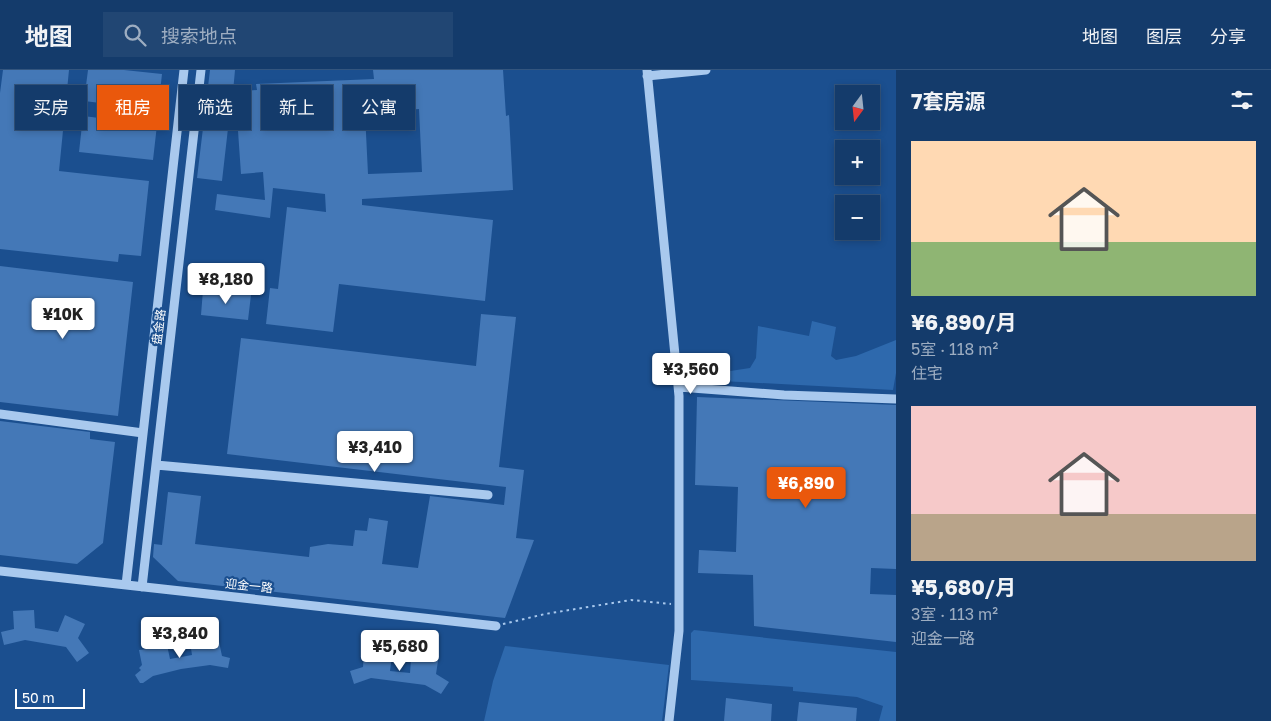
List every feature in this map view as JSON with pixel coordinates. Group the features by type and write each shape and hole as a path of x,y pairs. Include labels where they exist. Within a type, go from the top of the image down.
{"street":[{"name":"盘金路","path":"126,585 184,70"},
{"name":"盘金路","path":"142,587 201,70"},
{"path":"669,721 679,606 679,387 647,73 706,70"},
{"path":"679,387 784,395 896,399"},
{"path":"0,414 142,433"},
{"path":"156,465 488,495"},
{"name":"迎金一路","path":"0,571 496,626"}],"path":[{"path":"496,626 545,614 631,600 664,601 679,606"}],"shaded area":[{"path":"812,321 836,327 831,356 836,360 856,356 896,340 896,373 893,390 703,380 704,375 750,368 756,358 758,326 809,336"},
{"path":"694,630 896,652 896,721 879,721 883,706 857,697 793,691 793,687 691,680 691,633"},
{"path":"505,646 669,665 662,721 484,721 493,681"}],"building":[{"path":"3,70 69,70 68,85 15,85 15,130 63,130 59,171 149,181 141,256 119,254 118,262 0,249 0,93"},
{"path":"88,70 124,70 162,74 161,85 97,85 97,103 87,101"},
{"path":"210,70 235,70 234,85 208,85"},
{"path":"373,70 503,70 506,116 509,115 513,190 362,199 362,205 493,220 485,301 339,284 333,332 266,324 270,288 278,289 287,207 326,212 325,194 273,188 270,218 215,210 217,194 265,200 263,172 241,174 238,130 251,130 251,90 257,90 256,84 374,79"},
{"path":"87,116 97,118 97,130 156,130 153,160 79,152 81,130 87,130"},
{"path":"203,130 228,130 222,181 197,178"},
{"path":"0,266 133,282 118,416 0,402"},
{"path":"203,290 251,295 248,320 201,315"},
{"path":"481,314 516,317 499,467 524,470 516,538 534,540 505,618 178,581 153,557 154,544 162,545 168,492 201,496 195,544 309,557 310,547 328,544 353,546 355,530 367,531 369,518 388,521 382,564 418,568 430,496 504,505 506,487 227,454 241,338 476,366"},
{"path":"697,397 896,405 896,569 871,568 870,594 896,595 896,642 754,626 753,575 698,573 699,550 736,552 738,487 695,485"},
{"path":"0,421 90,432 90,439 115,442 103,543 77,564 0,555"},
{"path":"34,610 35,628 58,632 65,615 85,624 78,638 89,653 77,662 66,647 25,640 4,645 1,632 14,629 13,611"},
{"path":"218,637 222,656 230,658 228,668 210,665 181,669 153,676 143,683 140,683 135,675 141,670 139,668 142,665 139,650 147,649 146,646 167,645 170,659 192,655 190,642"},
{"path":"371,651 392,656 390,671 410,673 411,659 438,661 436,674 449,682 441,694 425,685 371,678 354,684 350,671 363,667 364,653 370,653"},
{"path":"726,698 772,704 771,721 724,721"},
{"path":"799,702 857,708 856,721 797,721"}]}
